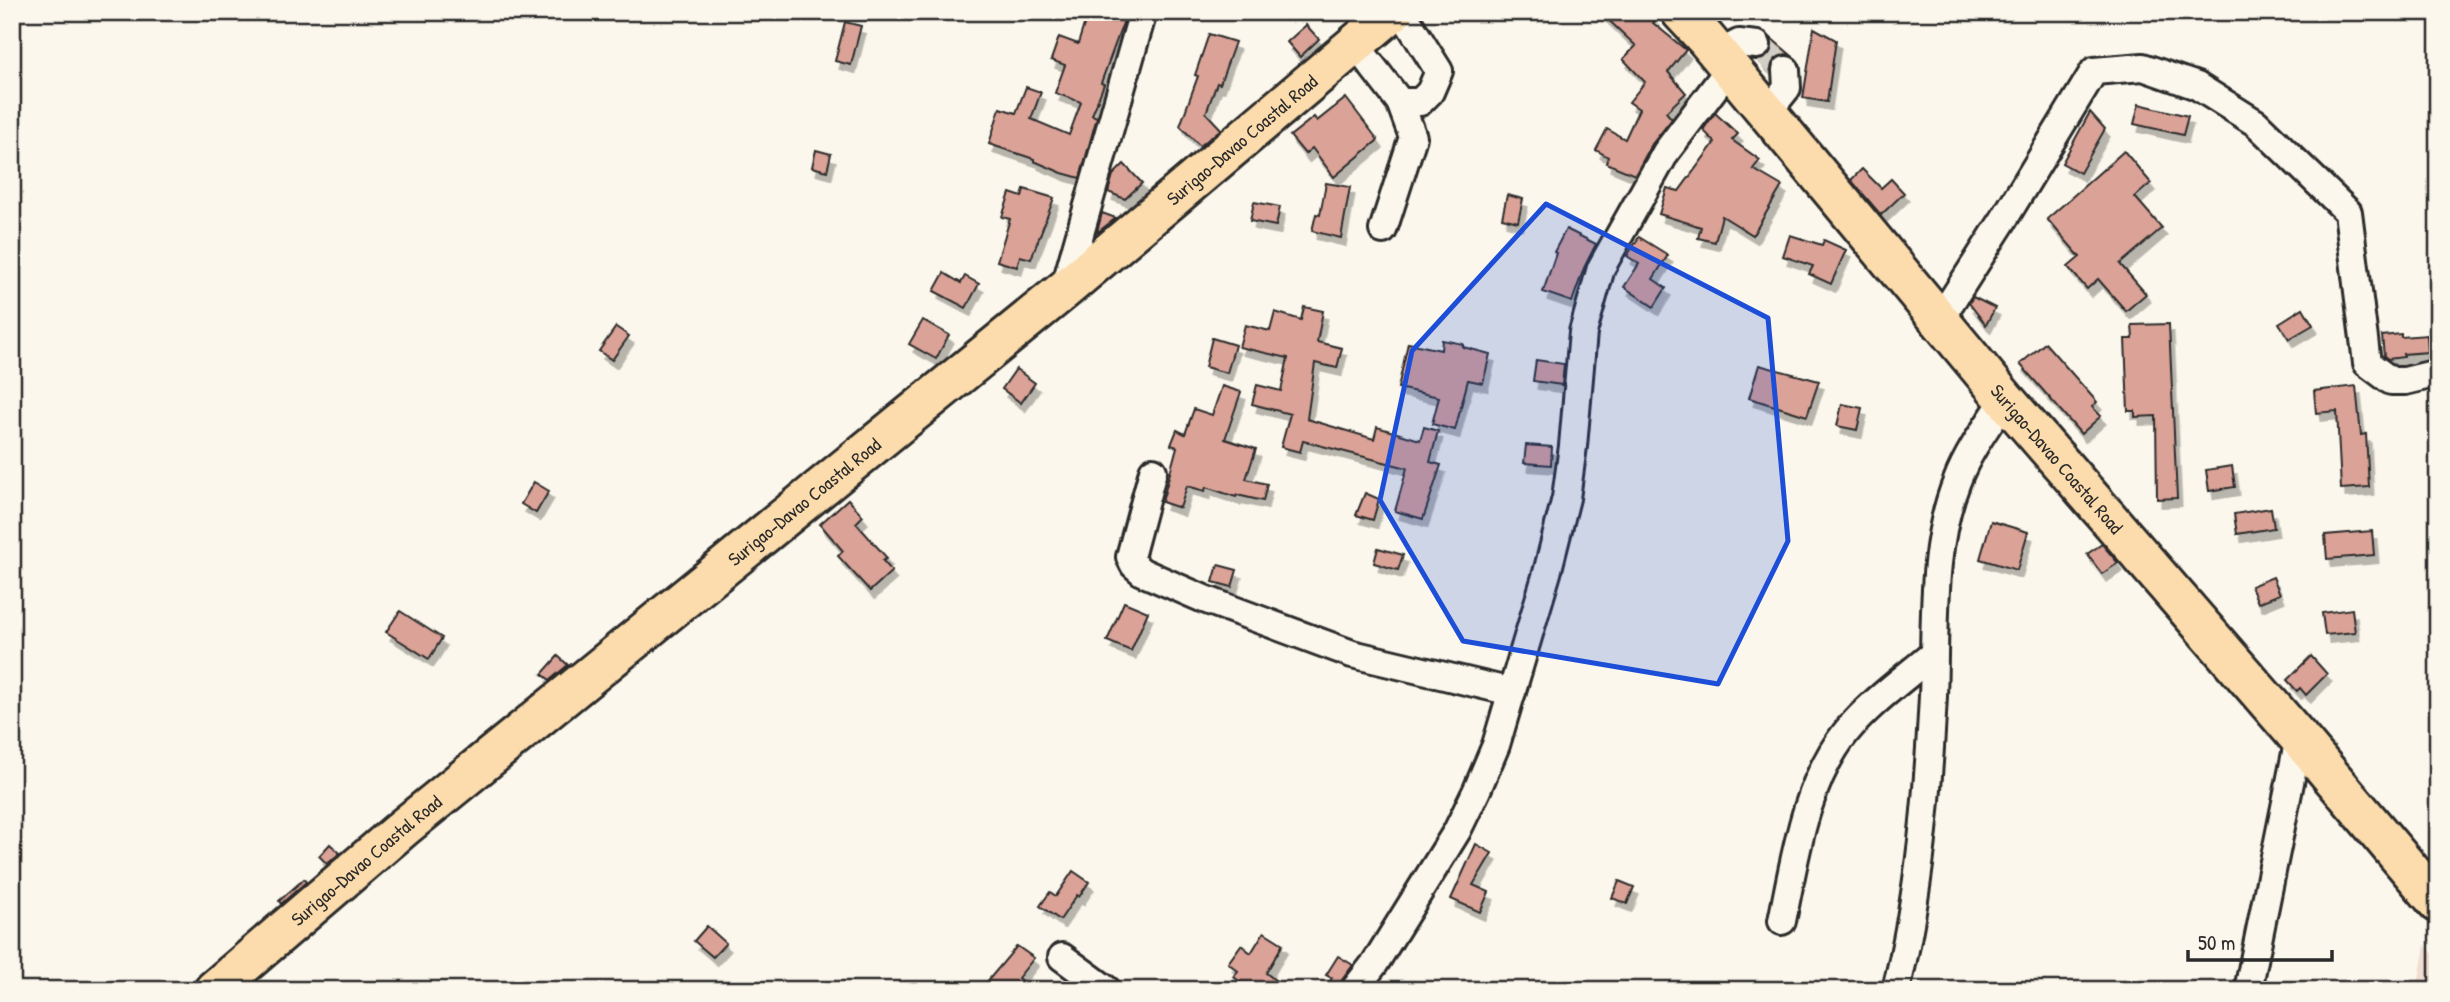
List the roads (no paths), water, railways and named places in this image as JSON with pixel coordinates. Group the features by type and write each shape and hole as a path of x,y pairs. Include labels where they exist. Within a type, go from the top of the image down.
{"highway":[{"name":"Surigao-Davao Coastal Road","path":"214,990 403,828 1064,290 1393,12"},
{"name":"Surigao-Davao Coastal Road","path":"1716,39 1767,113 2005,399 2438,903"}],"street":[{"path":"1064,290 1143,12"},
{"path":"1400,102 1420,102 1430,92 1439,71 1402,12"},
{"path":"1354,990 1375,962 1457,831 1496,745 1566,498 1583,332 1601,268 1666,152 1716,39"},
{"path":"1355,44 1400,102 1413,136 1383,230"},
{"path":"1940,319 2094,71 2143,68 2197,86 2256,123 2348,212 2367,363 2391,381 2405,381 2438,373"},
{"path":"1767,113 1787,88 1786,70"},
{"path":"1896,990 1920,872 1939,548 1957,480 2005,399"},
{"path":"1153,471 1130,558 1142,572 1204,599 1352,654 1512,692"},
{"path":"1782,921 1797,850 1814,792 1828,757 1848,730 1934,653"},
{"path":"2248,990 2299,738"},
{"path":"1062,957 1107,990"}],"tunnel":[{"path":"1757,45 1786,70"}]}
